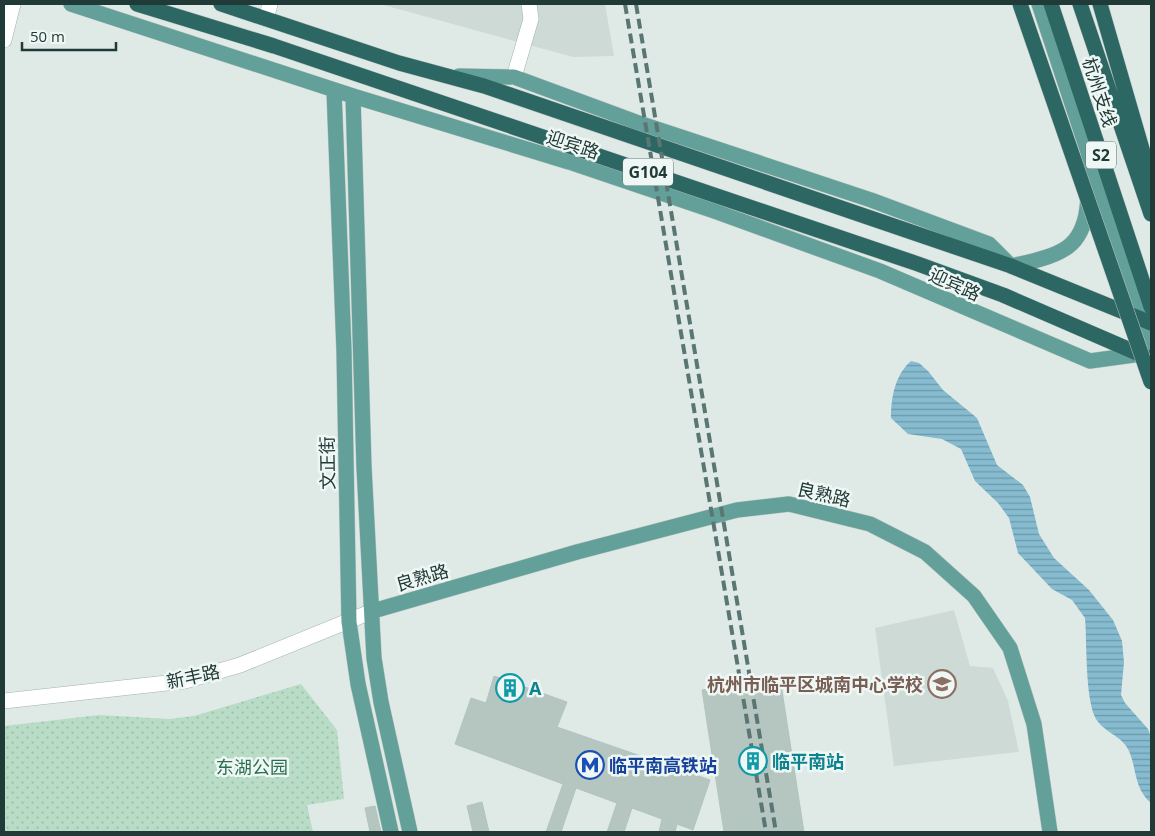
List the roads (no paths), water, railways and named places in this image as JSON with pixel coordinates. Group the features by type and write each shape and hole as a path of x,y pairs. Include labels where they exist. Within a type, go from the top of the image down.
{"highway":[{"name":"迎宾路","path":"138,4 274,46 918,264 1148,352"},
{"name":"迎宾路","path":"220,4 268,11 447,76 484,86 1011,266 1149,317"},
{"path":"1020,4 1151,382"},
{"name":"杭州支线","path":"1051,4 1149,317"},
{"name":"杭州支线","path":"1080,4 1151,214"},
{"path":"1100,4 1151,180"}],"main road":[{"name":"迎宾路","path":"72,4 352,96 569,162 742,221 880,271 1090,361 1148,352"},
{"path":"1039,4 1088,149 1149,317 1148,352"},
{"path":"1092,4 1151,187"},
{"name":"迎宾路","path":"447,76 514,77 636,122 871,200 990,244 1011,266"},
{"name":"文正街","path":"334,90 344,351 349,622 358,684 391,832"},
{"name":"文正街","path":"352,96 364,467 374,658 381,702 410,832"},
{"path":"1011,266 1039,260 1064,250 1078,237 1087,211 1088,149"},
{"name":"良熟路","path":"372,610 577,552 737,510 789,504 870,524 925,552 974,596 1010,648 1034,724 1050,832"}],"street":[{"path":"4,40 13,4"},
{"path":"514,77 531,19 529,4"},
{"name":"新丰路","path":"4,700 185,681 240,665 349,622 372,610"}],"water":[{"path":"911,361 919,363 943,390 977,418 997,465 1023,485 1030,497 1039,534 1054,558 1089,590 1113,620 1122,641 1124,662 1121,695 1125,703 1148,729 1151,737 1151,803 1139,785 1132,758 1126,746 1102,726 1095,717 1088,683 1085,618 1072,600 1052,589 1018,553 1009,518 998,503 975,481 961,449 942,439 908,434 891,418 895,387 901,373"}],"railway":[{"path":"625,4 766,832"},
{"path":"636,4 776,832"}],"place":[{"name":"杭州市临平区城南中心学校","path":"942,684"},
{"name":"A","path":"510,688"},
{"name":"临平南站","path":"753,761"},
{"name":"临平南高铁站","path":"590,765"}],"park label":[{"name":"东湖公园","path":"252,767"}]}
